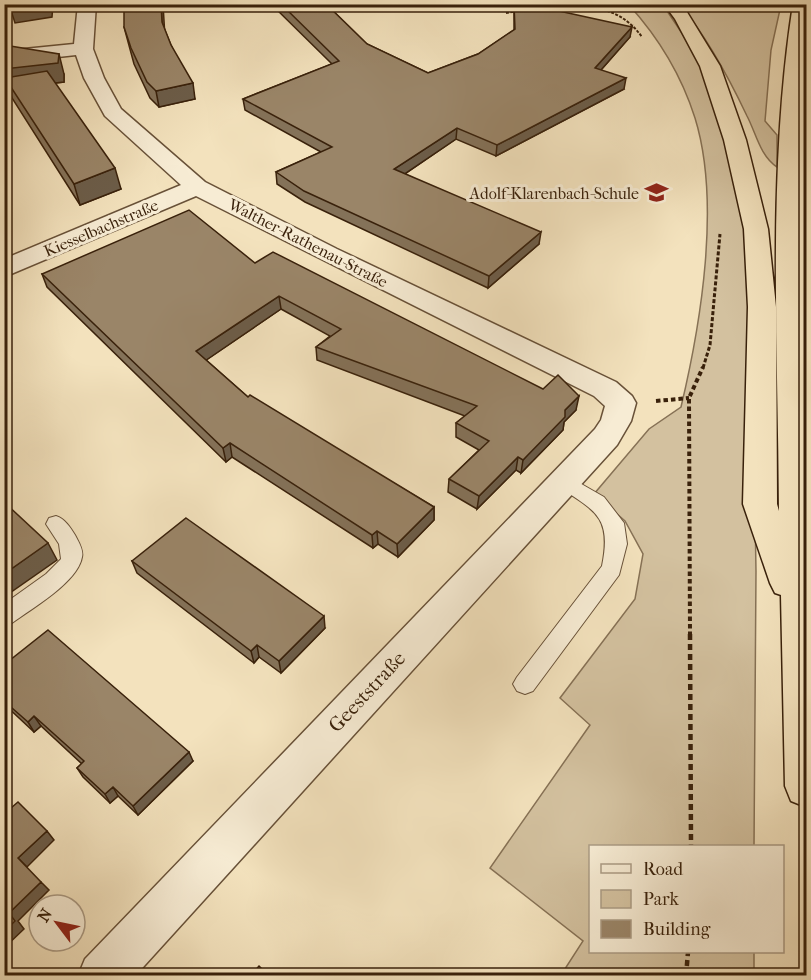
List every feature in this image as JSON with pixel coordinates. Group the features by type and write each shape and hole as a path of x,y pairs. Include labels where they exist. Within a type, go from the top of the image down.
{"highway":[{"path":"672,4 683,18 710,66 735,140 756,229 762,307 760,504 798,611"},
{"path":"802,4 791,117 788,237 798,611 807,786"}],"street":[{"name":"Walther-Rathenau-Straße","path":"87,4 83,49 94,78 112,112 198,187 328,254 605,389 621,403"},
{"path":"4,57 83,49"},
{"name":"Kiesselbachstraße","path":"4,269 198,187"},
{"name":"Geeststraße","path":"102,975 606,437 616,421 621,403"}],"lane":[{"path":"525,684 612,569 617,544 614,523 597,502 564,481"},
{"path":"4,616 59,575 71,562 71,550 56,524"}],"path":[{"path":"529,10 591,6 629,20 642,37"},
{"path":"506,13 518,11"},
{"path":"691,845 687,431 689,398 701,374 710,345 720,233"},
{"path":"686,975 688,953"}],"green space":[{"path":"629,5 663,5 696,54 715,96 743,206 753,392 756,571 754,845 589,845 589,953 754,953 754,975 561,975 583,941 490,868 590,725 560,698 635,599 643,554 625,521 594,494 649,429 681,407 695,338 701,301 707,224 707,187 703,151 690,103 676,73 650,30"},
{"path":"680,5 781,5 771,50 765,121 777,135 777,167 762,151 717,58"},
{"path":"806,65 806,263 801,196"}],"building":[{"path":"124,4 161,4 162,22 171,45 193,83 156,91 147,82 124,27"},
{"path":"281,4 326,4 367,44 428,73 478,54 515,29 514,4 527,4 632,27 595,68 626,78 497,145 457,128 394,169 541,232 489,276 304,191 276,172 332,147 243,99 339,61"},
{"path":"4,45 59,54 58,63 4,69"},
{"path":"47,71 115,168 74,184 5,78"},
{"path":"189,210 255,263 273,252 543,389 558,375 579,396 565,410 565,417 523,460 518,457 479,496 449,479 489,441 456,423 477,406 316,347 341,329 279,296 196,351 248,397 250,395 434,507 397,544 377,531 372,535 230,443 223,448 42,274"},
{"path":"4,502 48,543 4,574"},
{"path":"186,518 324,616 279,661 257,645 251,651 132,561"},
{"path":"48,630 189,752 133,806 113,787 105,794 77,768 84,761 34,716 28,722 4,701 4,655 10,660"},
{"path":"18,802 47,831 18,858 41,882 27,893 9,913 15,921 4,932 4,814"},
{"path":"259,966 268,975 251,975"}],"place":[{"name":"Adolf-Klarenbach-Schule","path":"657,193"}]}
